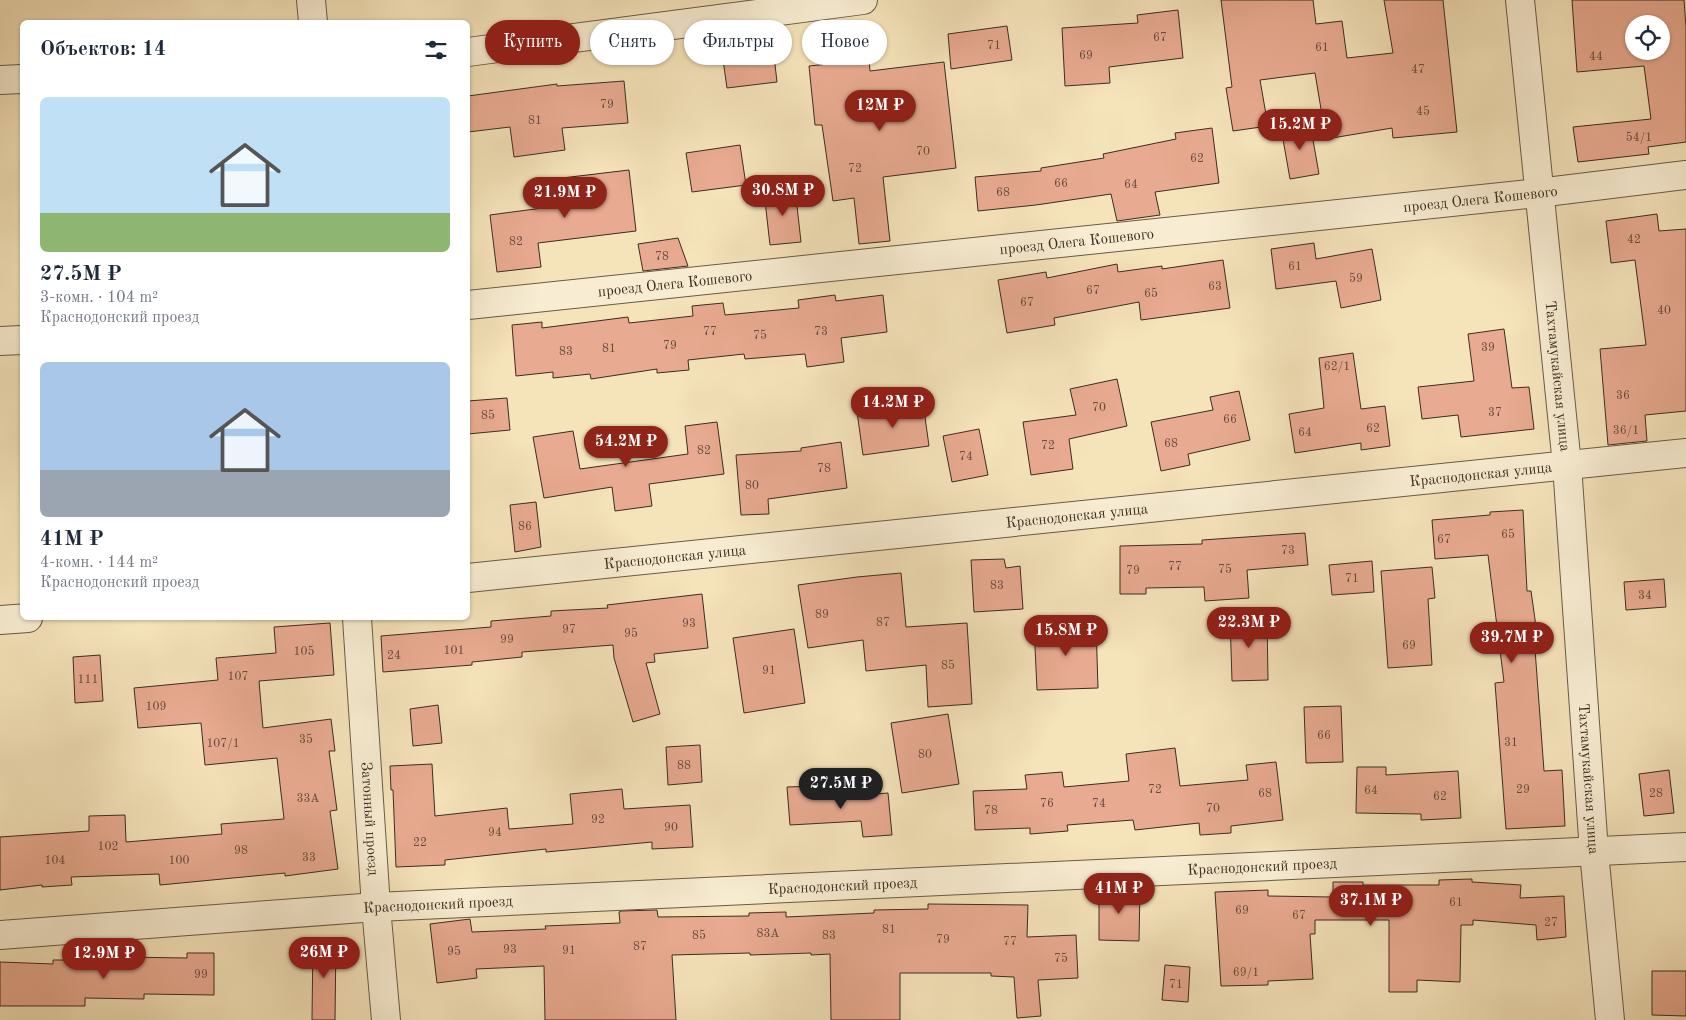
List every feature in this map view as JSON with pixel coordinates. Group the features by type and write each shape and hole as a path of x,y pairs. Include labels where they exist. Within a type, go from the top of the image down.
{"street":[{"path":"311,0 313,20"},
{"path":"470,52 862,0"},
{"name":"Тахтамукайская улица","path":"1520,0 1538,193 1568,465 1594,852 1610,1020"},
{"path":"0,80 20,79"},
{"name":"проезд Олега Кошевого","path":"470,306 1538,193 1686,175"},
{"path":"0,341 20,340"},
{"name":"Краснодонская улица","path":"470,578 1686,453"},
{"path":"0,620 20,619"},
{"name":"Затонный проезд","path":"357,620 376,907 386,1020"},
{"name":"Краснодонский проезд","path":"0,935 376,907 1686,847"}],"building":[{"path":"1221,0 1313,0 1316,24 1342,21 1347,58 1393,53 1384,0 1443,0 1457,132 1393,138 1392,128 1326,139 1315,73 1260,80 1268,126 1233,131 1226,88 1232,87"},
{"path":"1572,0 1684,0 1686,27 1686,142 1648,147 1649,154 1578,162 1573,127 1651,119 1644,66 1577,72"},
{"path":"1178,10 1183,58 1109,67 1110,83 1065,86 1062,28 1138,23 1137,15"},
{"path":"1007,26 1012,60 951,69 948,34"},
{"path":"944,62 956,168 883,177 890,241 859,244 854,198 833,201 822,125 815,125 809,66 869,65 870,71"},
{"path":"724,65 775,65 777,82 727,88"},
{"path":"624,81 628,123 562,128 565,150 514,157 510,127 470,132 470,96 557,84 557,86"},
{"path":"1310,123 1319,174 1290,179 1281,128"},
{"path":"1212,128 1219,183 1155,192 1160,215 1117,221 1111,194 978,211 975,177 1041,171 1041,168 1104,158 1103,154 1176,139 1175,133"},
{"path":"740,145 746,185 692,192 686,153"},
{"path":"629,170 636,231 538,243 541,267 497,272 490,215 565,205 562,178"},
{"path":"795,188 801,242 770,245 764,192"},
{"path":"1657,214 1659,231 1686,229 1686,411 1645,415 1647,441 1608,445 1600,349 1646,345 1635,260 1611,263 1606,221"},
{"path":"678,238 688,266 643,271 638,244"},
{"path":"1314,243 1316,259 1372,249 1381,300 1341,308 1336,281 1276,289 1271,249"},
{"path":"1223,260 1230,308 1141,320 1139,302 1054,318 1055,325 1007,333 998,280 1046,272 1047,278 1117,264 1118,272 1162,266 1162,269"},
{"path":"835,295 836,301 883,295 887,332 841,338 844,362 807,367 805,354 745,359 744,354 688,360 689,370 657,373 657,369 591,379 590,374 553,378 553,372 516,376 512,325 542,322 542,328 628,317 629,323 693,316 692,306 723,303 725,315 799,308 798,300"},
{"path":"1504,329 1512,388 1529,387 1534,429 1461,437 1458,415 1422,419 1418,387 1474,381 1468,334"},
{"path":"1353,353 1361,409 1385,406 1390,446 1361,450 1361,443 1295,453 1289,414 1324,408 1319,358"},
{"path":"1117,379 1127,426 1069,439 1073,469 1031,475 1023,422 1076,415 1070,389"},
{"path":"1239,391 1250,440 1188,454 1190,465 1161,471 1151,422 1213,410 1210,397"},
{"path":"507,398 510,430 470,434 470,401"},
{"path":"923,403 929,446 863,455 857,412"},
{"path":"717,422 724,474 649,484 652,506 615,511 612,487 544,498 533,437 573,431 580,469 688,454 685,426"},
{"path":"979,429 988,475 952,482 943,436"},
{"path":"841,442 847,488 768,499 769,514 741,515 736,455 801,451 801,448"},
{"path":"536,502 541,547 515,552 510,505"},
{"path":"1523,510 1527,591 1531,591 1539,648 1535,649 1544,771 1562,770 1565,826 1506,829 1495,683 1504,682 1488,555 1435,559 1432,520 1490,515 1490,512"},
{"path":"1305,533 1308,565 1247,570 1249,598 1205,601 1204,587 1146,588 1146,594 1120,594 1120,546 1202,544 1202,540"},
{"path":"1004,559 1006,568 1020,566 1023,609 974,612 971,560"},
{"path":"1372,561 1374,592 1332,595 1329,565"},
{"path":"1432,567 1435,598 1428,599 1432,665 1388,668 1381,571"},
{"path":"901,573 906,627 967,623 972,704 928,707 926,665 866,671 863,640 808,648 798,585"},
{"path":"1664,579 1666,607 1626,610 1624,582"},
{"path":"702,594 708,648 654,654 655,662 646,663 660,714 633,722 614,658 613,645 522,652 522,657 472,662 472,665 383,672 381,636 491,627 491,621 551,616 551,611 608,608 607,605"},
{"path":"1267,617 1268,680 1232,681 1230,618"},
{"path":"330,623 334,675 259,681 263,728 331,719 335,751 329,751 337,810 330,811 338,869 285,876 285,873 160,885 159,874 71,877 72,885 42,887 42,885 0,890 0,837 89,831 89,816 125,815 126,842 222,834 221,824 284,819 277,758 205,765 201,723 138,728 134,688 218,680 216,658 276,653 274,627"},
{"path":"1096,624 1098,688 1037,690 1034,626"},
{"path":"794,629 805,703 744,713 733,638"},
{"path":"100,655 103,701 75,703 73,657"},
{"path":"438,705 442,743 413,746 410,709"},
{"path":"1341,706 1343,762 1306,763 1304,707"},
{"path":"948,714 959,784 902,793 891,723"},
{"path":"700,745 702,782 668,785 666,747"},
{"path":"1175,748 1180,786 1248,780 1246,765 1276,762 1283,820 1231,826 1231,833 1200,835 1199,823 1135,830 1133,820 1067,825 1068,831 1030,834 1030,828 975,830 973,791 1027,789 1025,775 1062,772 1064,787 1129,781 1126,754"},
{"path":"432,764 435,816 507,808 509,829 573,824 570,794 622,789 624,809 690,805 693,847 652,849 652,842 546,852 546,849 445,860 445,865 396,867 393,790 391,790 390,766"},
{"path":"1357,767 1386,767 1386,775 1458,771 1461,818 1421,820 1421,814 1356,813"},
{"path":"1669,770 1674,813 1644,816 1639,774"},
{"path":"815,786 816,799 888,793 892,835 863,837 861,821 790,825 787,787"},
{"path":"1472,879 1472,882 1521,885 1520,898 1564,896 1566,937 1537,940 1536,925 1473,920 1473,925 1461,925 1460,982 1417,980 1417,992 1389,992 1389,920 1315,920 1315,934 1310,934 1313,979 1268,981 1268,985 1221,986 1215,892 1268,890 1268,896 1333,897 1333,882 1363,882 1363,885 1439,885 1439,880"},
{"path":"1140,888 1139,941 1099,940 1099,890"},
{"path":"928,904 1028,905 1027,937 1076,935 1078,978 1038,980 1041,1016 1017,1018 1014,977 991,976 991,973 900,973 900,1020 831,1020 830,954 750,955 750,953 672,955 676,1020 545,1020 544,966 476,969 477,978 437,983 430,924 470,919 472,932 546,929 545,926 620,923 619,912 621,911 657,910 658,917 749,916 749,913 786,912 786,917 874,913 874,910 928,909"},
{"path":"313,938 336,938 335,1020 312,1020"},
{"path":"187,953 214,953 214,995 144,994 144,999 85,998 85,1006 0,1006 0,962 53,964 53,960 123,960 123,957 187,958"},
{"path":"1165,965 1190,967 1188,1002 1162,1000"},
{"path":"1652,971 1686,971 1686,1016 1652,1015"}]}
